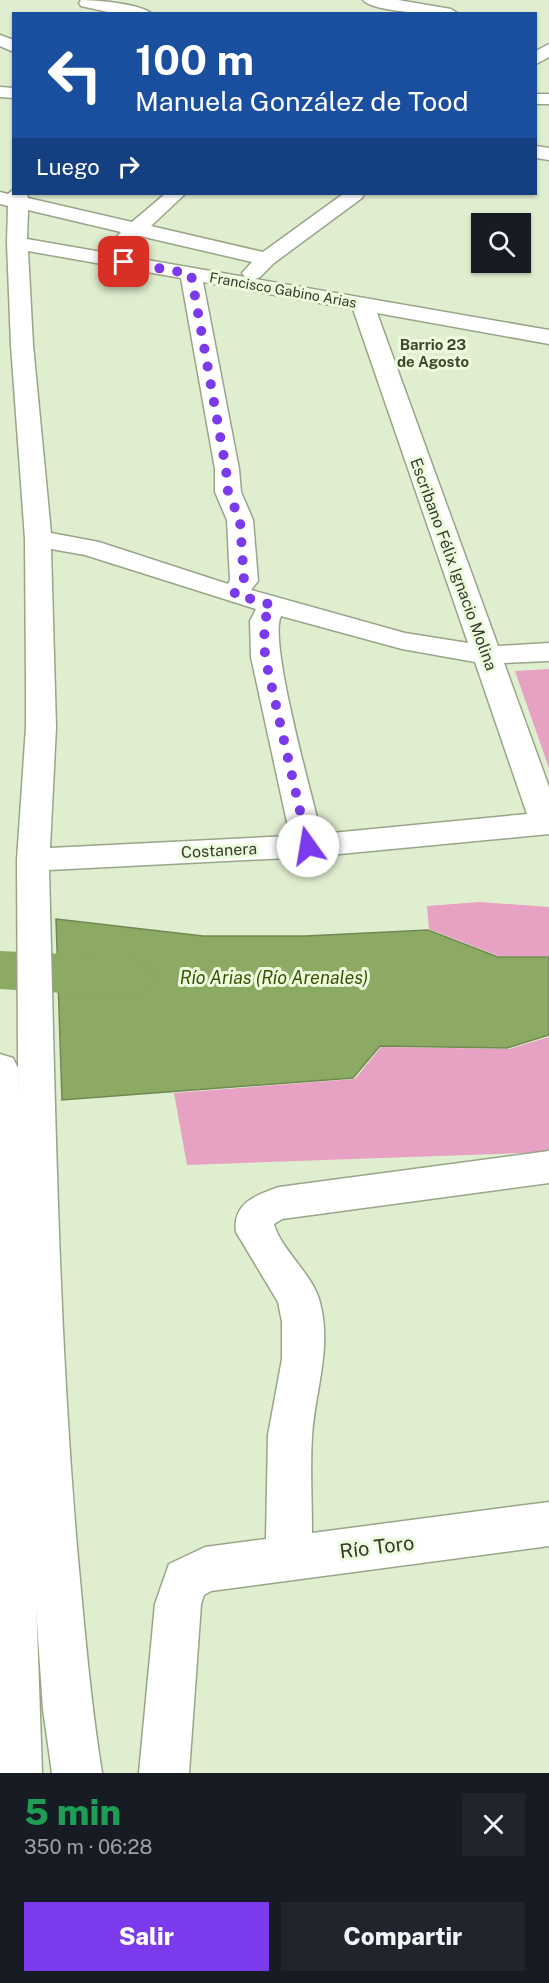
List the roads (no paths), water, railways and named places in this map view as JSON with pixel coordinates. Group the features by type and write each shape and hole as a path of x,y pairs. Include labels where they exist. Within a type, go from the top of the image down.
{"main road":[{"path":"371,0 388,6 435,12"},
{"path":"73,12 89,2 135,12"},
{"path":"537,58 549,49"},
{"path":"102,259 175,195"},
{"path":"244,284 267,258 354,195"},
{"path":"17,1773 22,1255 33,860 41,727 38,539 13,198 136,230 267,258"},
{"name":"Francisco Gabino Arias","path":"18,243 549,337"},
{"path":"191,274 226,469 228,492 240,520 244,581 234,594"},
{"name":"Escribano Félix Ignacio Molina","path":"363,305 423,480 547,823"},
{"path":"38,539 90,548 234,594 402,641 487,655 549,652"},
{"path":"272,605 264,621 265,657 308,846"},
{"name":"Costanera","path":"33,860 308,846 547,823"},
{"path":"0,1068 48,1464 67,1709 77,1773"},
{"path":"289,1558 290,1435 303,1359 303,1322 298,1298 256,1232 254,1220 264,1209 279,1203 549,1167"},
{"name":"Río Toro","path":"164,1773 178,1604 185,1580 205,1569 549,1524"}],"water":[{"path":"56,919 203,936 305,936 428,930 498,957 549,957 549,1035 507,1048 380,1046 353,1078 62,1100"}],"waterway":[{"name":"Río Arias (Río Arenales)","path":"0,970 128,977"}],"district":[{"name":"Barrio 23 de Agosto","path":"433,354"}]}
